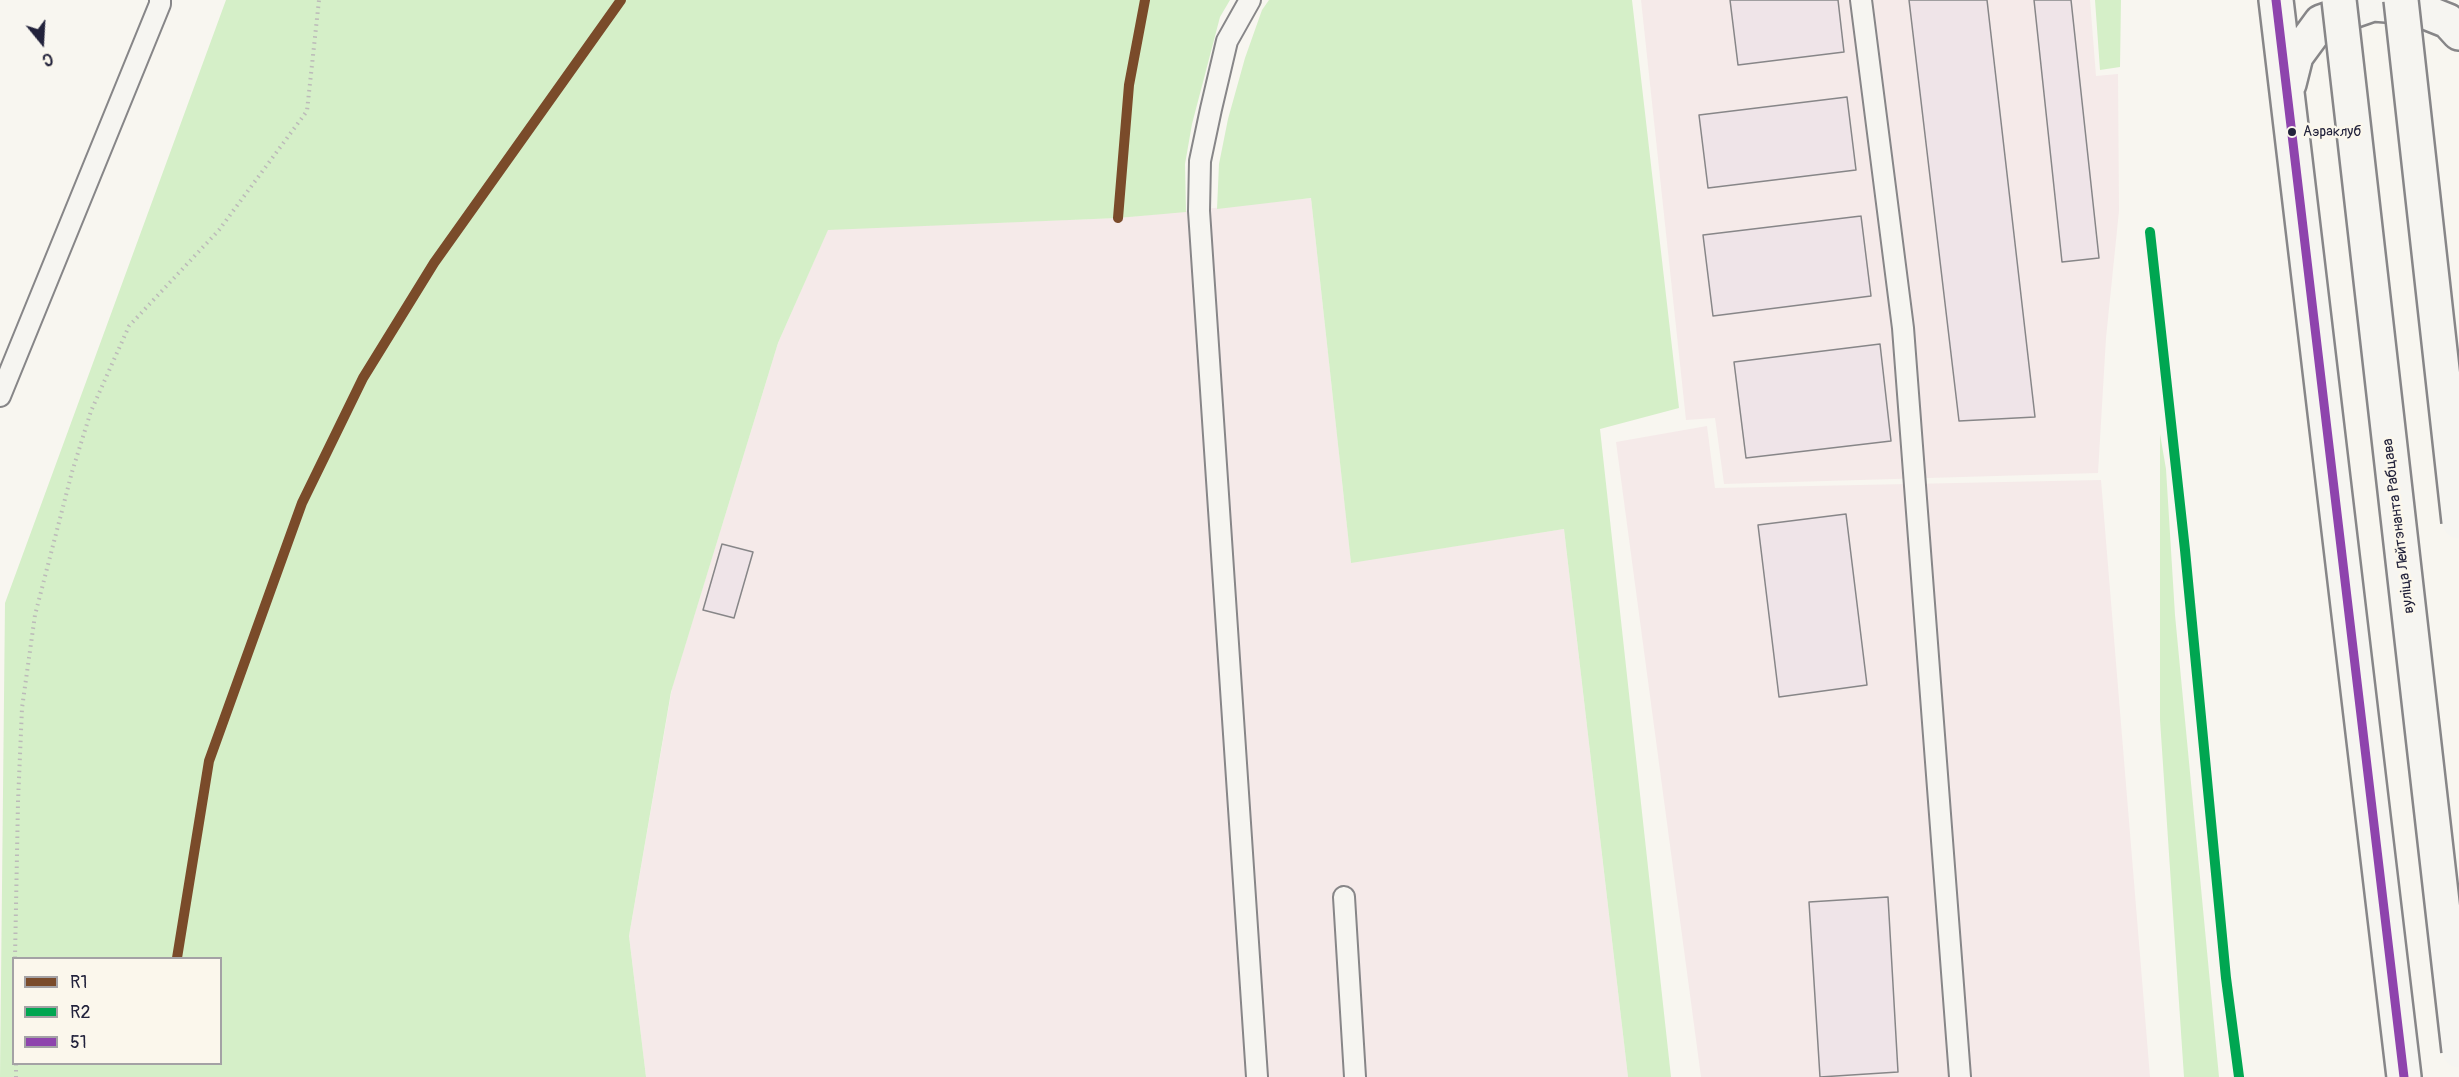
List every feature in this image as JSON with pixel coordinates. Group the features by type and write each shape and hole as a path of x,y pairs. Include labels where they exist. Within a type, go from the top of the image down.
{"main road":[{"path":"2276,0 2404,1077"},
{"name":"вуліца Лейтэнанта Рабцава","path":"2339,0 2459,1051"},
{"path":"2401,0 2459,522"},
{"path":"2286,95 2296,56 2321,22 2373,4 2413,7 2448,21 2459,33"}],"lane":[{"path":"0,396 156,15 160,0"},
{"path":"1250,0 1227,41 1210,109 1200,161 1199,211 1257,1077"},
{"path":"1861,0 1903,328 1960,1077"},
{"path":"1344,897 1355,1077"}],"path":[{"path":"15,957 22,708 35,615 72,472 91,411 129,326 219,230 307,111 319,0"}],"shaded area":[{"path":"1641,0 2090,0 2096,76 2118,74 2119,211 2106,338 2098,473 1724,484 1715,418 1686,420"},
{"path":"1311,198 1351,562 1564,529 1628,1077 646,1077 629,936 672,688 778,343 828,229 1118,218"},
{"path":"1707,426 1715,488 2101,480 2150,1077 1701,1077 1616,442"}],"green space":[{"path":"226,0 1230,0 1220,17 1192,124 1185,164 1186,212 1118,218 828,230 778,343 671,692 629,936 646,1077 0,1077 5,603"},
{"path":"1269,0 1632,0 1679,408 1600,429 1671,1077 1628,1077 1564,529 1351,563 1311,198 1217,209 1219,164 1228,119 1245,58 1262,10"},
{"path":"2095,0 2121,0 2120,67 2100,70"},
{"path":"2160,434 2166,469 2175,615 2219,1077 2184,1077 2160,720"}],"building":[{"path":"1730,0 1838,0 1844,52 1738,65"},
{"path":"1909,0 1987,0 2035,417 1959,421"},
{"path":"2034,0 2071,0 2099,258 2062,262"},
{"path":"1847,97 1856,170 1708,188 1699,115"},
{"path":"1861,216 1871,296 1713,316 1703,235"},
{"path":"1880,344 1891,441 1746,458 1734,362"},
{"path":"1846,514 1867,685 1779,697 1758,525"},
{"path":"722,544 753,552 734,618 703,610"},
{"path":"1888,897 1898,1072 1820,1077 1809,902"}],"transit line":[{"name":"R1","path":"177,957 209,761 302,503 363,378 434,263 621,0"},
{"name":"R1","path":"1118,218 1129,85 1145,0"},
{"name":"51","path":"2276,0 2404,1077"},
{"name":"R2","path":"2150,232 2185,550 2226,978 2239,1077"}],"place":[{"name":"Аэраклуб","path":"2292,132"}]}
